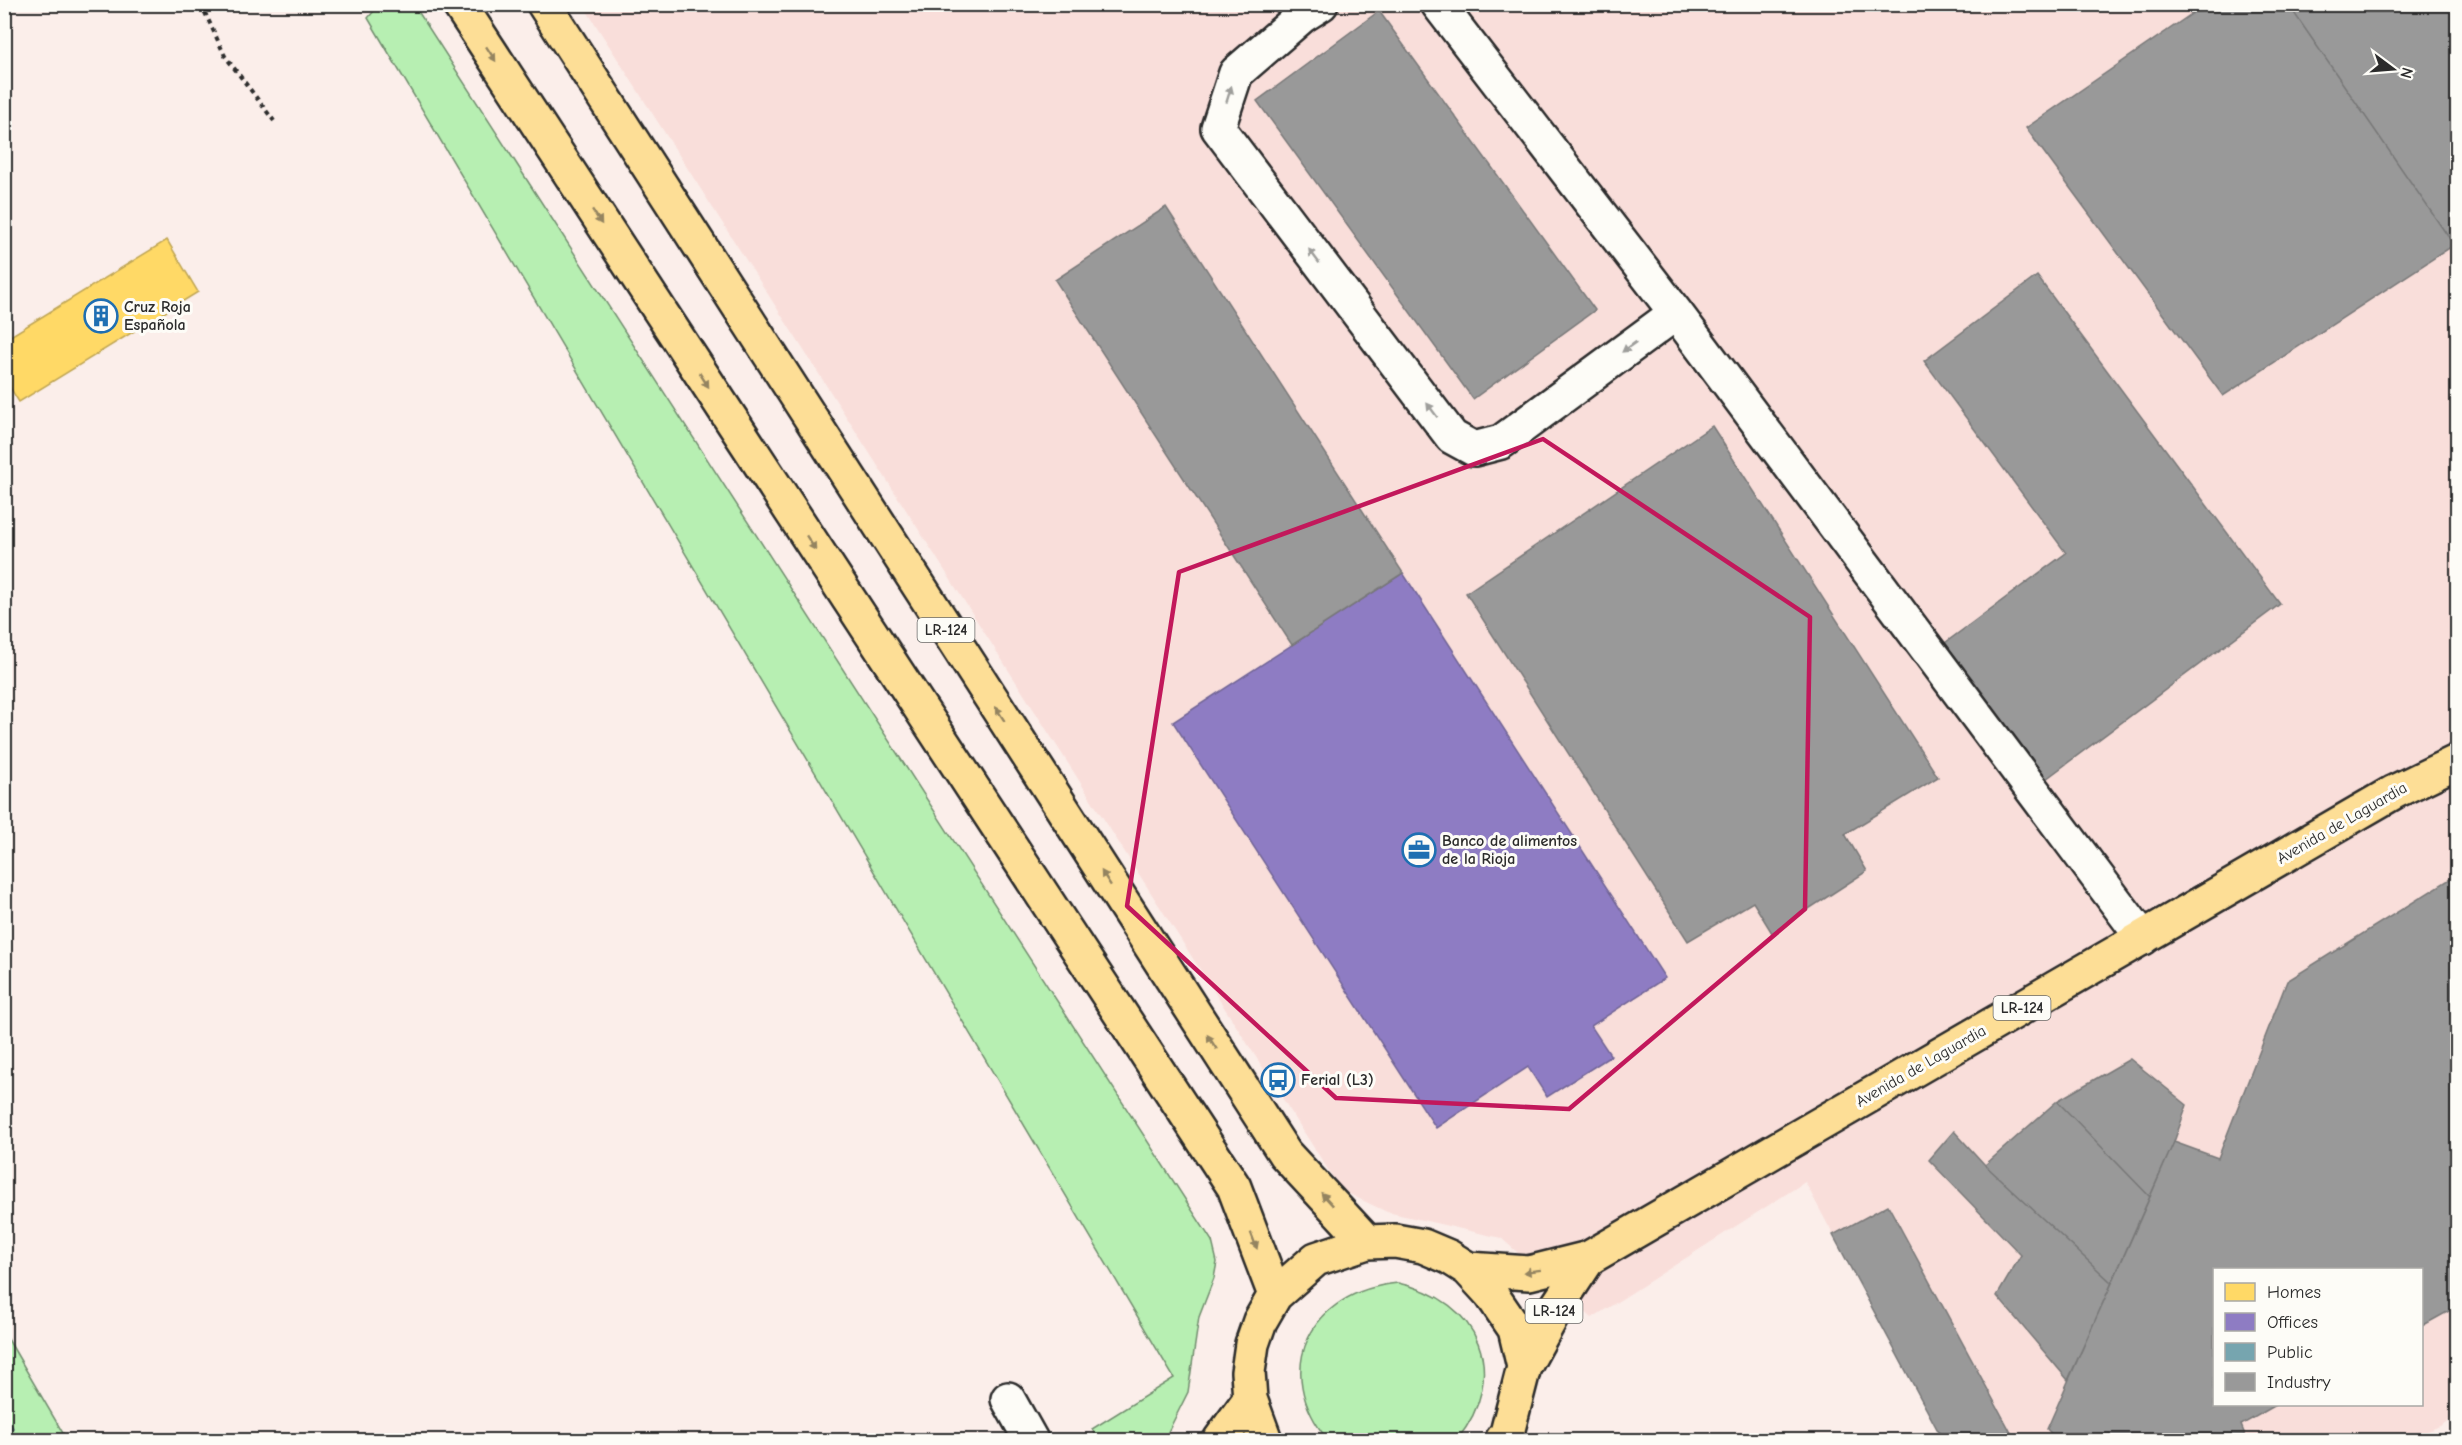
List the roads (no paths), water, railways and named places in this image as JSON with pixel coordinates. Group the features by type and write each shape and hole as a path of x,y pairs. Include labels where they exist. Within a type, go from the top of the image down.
{"main road":[{"path":"459,4 1233,1187 1275,1295"},
{"name":"LR-124","path":"544,4 1285,1154 1367,1242"},
{"name":"Avenida de Laguardia","path":"1524,1367 1558,1305 1589,1258 2394,792 2457,761"},
{"name":"LR-124","path":"1265,1440 1250,1399 1248,1372 1252,1344 1260,1321 1275,1295 1316,1259 1367,1242 1395,1241 1423,1246 1449,1257 1468,1269 1491,1294 1515,1329 1524,1367 1507,1433 1502,1440"},
{"name":"LR-124","path":"1468,1269 1529,1273 1589,1258"},
{"path":"1220,1440 1250,1399"}],"lane":[{"path":"1321,4 1302,16 1236,73 1218,128 1452,437 1474,449 1501,442 1676,313"},
{"path":"1438,4 1676,313 2143,938"},
{"path":"1008,1399 1031,1440"}],"place":[{"name":"Cruz Roja Española","path":"101,316"},
{"name":"Banco de alimentos de la Rioja","path":"1419,850"},
{"name":"Ferial (L3)","path":"1278,1080"}]}
